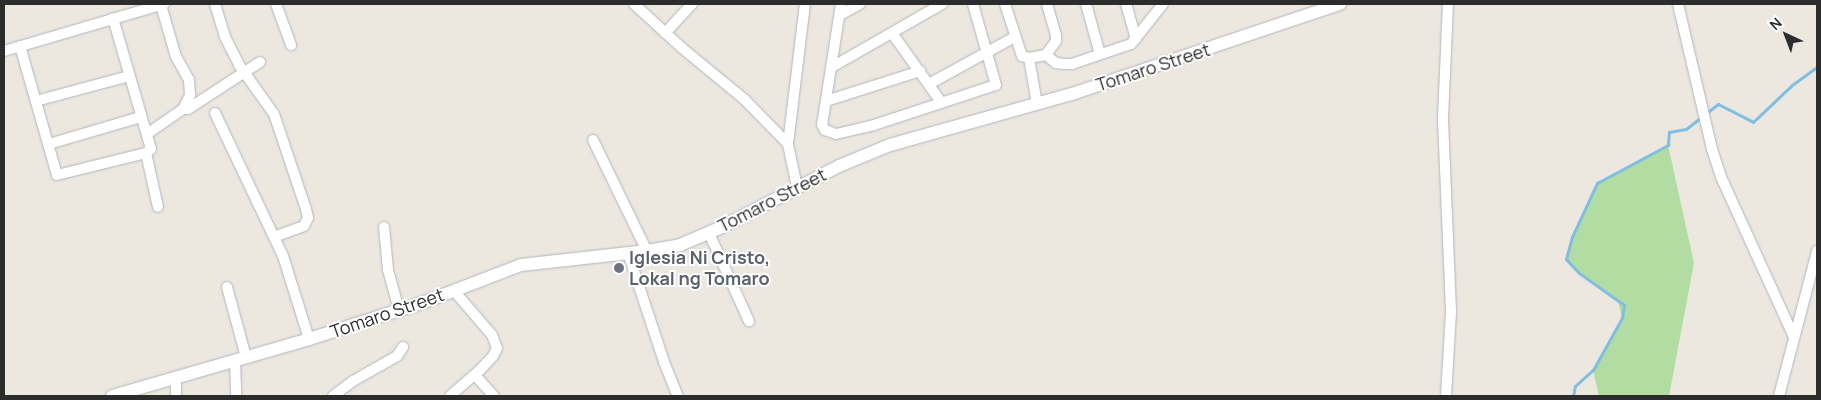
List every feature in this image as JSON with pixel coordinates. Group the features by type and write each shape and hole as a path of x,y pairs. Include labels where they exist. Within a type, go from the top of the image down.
{"street":[{"path":"4,51 163,4 174,52 189,80 190,95 183,109 147,134"},
{"path":"215,4 225,38 244,72 274,114 308,218 307,223 299,229 274,237"},
{"path":"276,4 291,45"},
{"path":"634,4 744,99 788,144"},
{"path":"666,33 692,4"},
{"path":"796,187 788,144 805,4"},
{"path":"841,4 822,125 825,130 836,134 874,125 996,85 988,50 973,4"},
{"path":"840,15 860,4"},
{"path":"832,67 942,4"},
{"path":"1005,4 1022,56 1029,58 1046,55 1056,42 1047,4"},
{"path":"1086,4 1100,54"},
{"path":"1126,4 1136,40"},
{"path":"1046,55 1056,63 1064,64 1125,47 1136,40 1164,4"},
{"path":"1446,396 1451,311 1442,118 1448,4"},
{"path":"1678,4 1712,149 1721,177 1794,336"},
{"name":"Tomaro Street","path":"112,396 310,339 399,310 521,265 647,251 680,245 709,233 839,166 890,145 1037,104 1334,5"},
{"path":"20,46 57,176 146,152 151,149 113,18"},
{"path":"892,33 941,102"},
{"path":"930,84 988,50 1015,37"},
{"path":"1029,58 1037,104"},
{"path":"183,109 188,109 260,62"},
{"path":"826,101 920,71"},
{"path":"36,101 129,76"},
{"path":"215,113 274,237 310,339"},
{"path":"49,144 141,117"},
{"path":"593,140 647,251"},
{"path":"146,152 158,207"},
{"path":"384,227 388,270 399,310"},
{"path":"709,233 749,321"},
{"path":"1778,396 1794,336 1813,284 1817,251"},
{"path":"628,253 664,362 678,396"},
{"path":"226,287 241,358 236,396"},
{"path":"450,396 475,375 493,356 497,348 492,335 454,290"},
{"path":"336,395 391,360 403,347"},
{"path":"475,375 494,396"},
{"path":"176,377 176,396"}],"green space":[{"path":"1668,145 1694,263 1669,396 1599,396 1593,370 1622,318 1618,301 1579,273 1566,259 1572,237 1597,183"}],"waterway":[{"path":"1573,396 1575,386 1593,370 1622,318 1624,305 1579,273 1566,259 1572,237 1597,183 1668,145 1669,132 1686,129 1718,104 1753,122 1792,85 1817,67"}],"place":[{"name":"Iglesia Ni Cristo, Lokal ng Tomaro","path":"619,268"}]}
